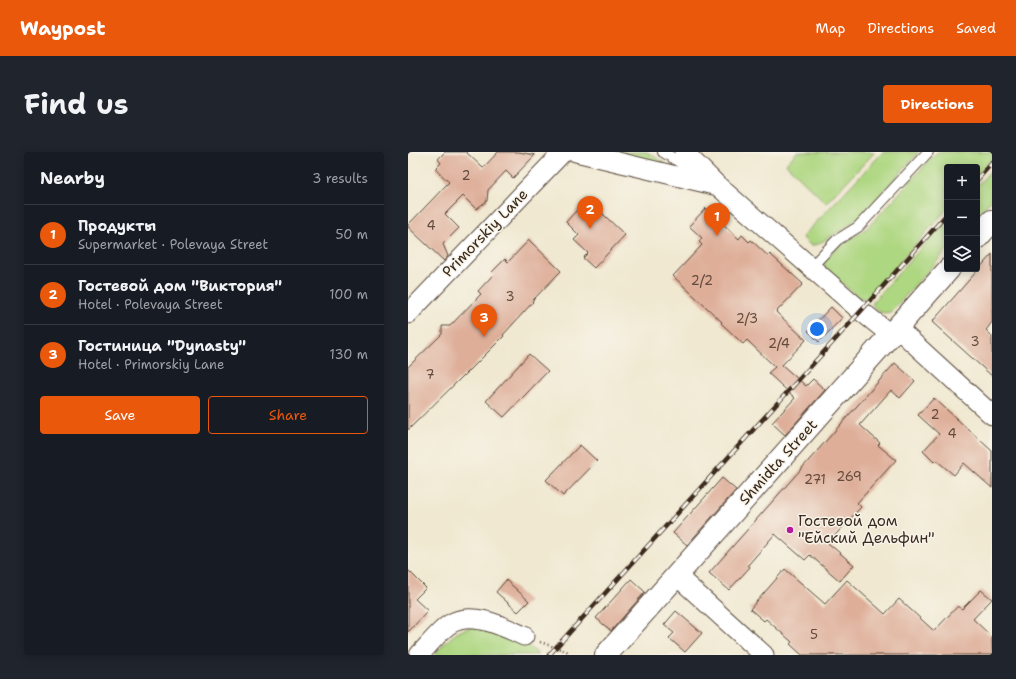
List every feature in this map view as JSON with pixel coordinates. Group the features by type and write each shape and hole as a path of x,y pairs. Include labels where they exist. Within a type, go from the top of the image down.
{"street":[{"name":"Primorskiy Lane","path":"408,314 563,152"},
{"path":"576,152 718,186"},
{"path":"684,152 718,186 810,267 894,331 992,415"},
{"path":"979,236 992,221"},
{"name":"Shmidta Street","path":"606,655 946,272"},
{"path":"677,576 764,655"},
{"path":"420,655 449,624 466,619 490,622 524,636"}],"lane":[{"path":"663,152 718,186"},
{"path":"810,267 837,240 858,227 928,152"}],"path":[{"path":"524,636 569,652"}],"green space":[{"path":"605,152 647,152 664,164"},
{"path":"797,152 875,152 826,203 786,164"},
{"path":"883,152 919,152 862,215 845,228 818,244 811,245 808,243 802,237"},
{"path":"937,152 992,152 992,159 980,172 980,164 944,164 944,212 868,298 859,298 825,268 824,262 826,257 867,228"},
{"path":"992,169 992,199 980,213 980,200 980,183"},
{"path":"944,222 944,253 892,311 884,313 878,311 872,304"},
{"path":"473,627 518,639 538,655 434,655 456,634 467,628"}],"building":[{"path":"445,152 466,152 483,168 498,152 519,152 535,155 513,178 506,171 488,190 487,201 476,209 463,196 445,214 459,228 443,244 448,256 444,261 408,227 408,225 449,182 435,169 441,163 438,159"},
{"path":"587,199 625,235 594,268 583,258 588,253 574,240 579,235 566,222"},
{"path":"706,208 739,239 742,235 749,242 751,240 768,256 770,254 803,284 776,312 806,340 782,365 806,386 813,379 825,390 785,435 772,423 795,398 768,373 775,367 747,340 743,344 673,276 702,245 699,242 702,238 689,226"},
{"path":"529,240 561,271 532,301 533,302 503,335 504,336 408,430 408,367 442,334 442,326 450,326 481,294 478,291 493,275 491,273 505,259 508,262"},
{"path":"992,254 992,322 986,330 992,336 992,376 932,322 976,272 980,272 980,268"},
{"path":"831,307 842,318 819,342 808,331"},
{"path":"529,354 548,371 504,417 486,401"},
{"path":"895,363 915,381 900,398 891,390 860,425 880,443 878,445 896,460 857,503 861,507 828,543 854,565 840,581 810,555 805,560 775,534 748,565 750,567 729,590 709,573"},
{"path":"934,398 992,451 992,488 964,463 954,475 936,460 934,462 923,451 939,434 918,415"},
{"path":"580,445 597,461 563,496 546,480"},
{"path":"722,478 736,490 687,545 673,533"},
{"path":"785,569 825,604 847,580 885,614 899,599 934,631 958,606 962,609 981,590 992,599 973,619 992,637 992,655 802,655 790,644 792,642 766,619 764,621 750,609"},
{"path":"408,570 426,588 415,599 428,611 408,632"},
{"path":"631,579 645,592 611,631 596,618"},
{"path":"506,580 529,601 518,612 496,592"},
{"path":"676,611 702,633 685,652 669,638 674,633 664,625"}],"railway":[{"path":"980,177 992,163"},
{"path":"549,655 944,217"}],"place":[{"name":"Гостевой дом \"Виктория\"","path":"590,229"},
{"name":"Продукты","path":"717,236"},
{"name":"Гостиница \"Dynasty\"","path":"484,337"},
{"name":"Гостевой дом \"Ейский Дельфин\"","path":"790,530"}]}
